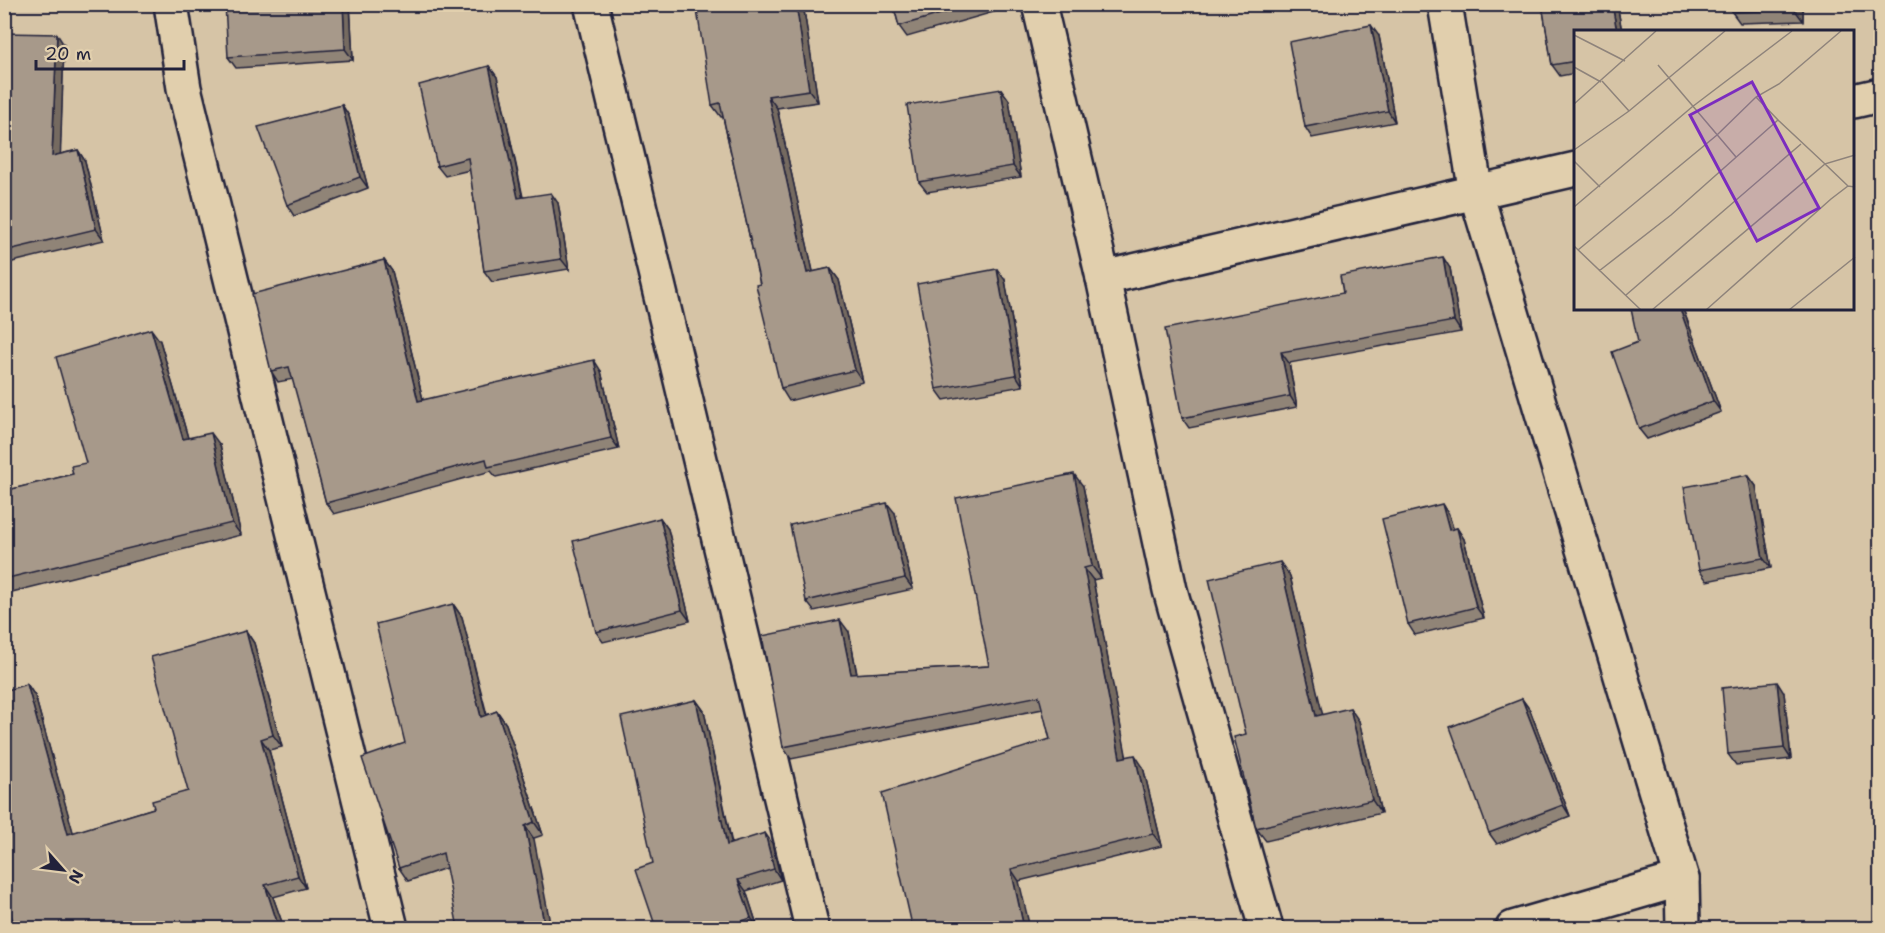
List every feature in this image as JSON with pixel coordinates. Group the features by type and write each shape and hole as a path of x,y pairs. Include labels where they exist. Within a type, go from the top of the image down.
{"street":[{"path":"171,4 184,88 392,928"},
{"path":"591,4 812,928"},
{"path":"1039,4 1103,278 1170,590 1266,928"},
{"path":"1445,4 1476,193 1682,879 1683,928"},
{"path":"1855,101 1881,95"},
{"path":"1103,278 1574,169"},
{"path":"1513,928 1682,879"}],"building":[{"path":"225,4 343,4 345,49 228,57"},
{"path":"696,4 796,4 809,90 768,96 807,273 830,268 855,370 781,388 756,285 760,284 720,103 712,105"},
{"path":"893,4 976,4 899,26"},
{"path":"1542,4 1612,4 1617,30 1574,30 1574,61 1552,65"},
{"path":"1732,4 1795,4 1795,10 1732,12"},
{"path":"1371,25 1388,111 1305,127 1289,42"},
{"path":"4,33 57,34 52,156 78,150 96,229 4,251"},
{"path":"489,66 518,198 551,193 561,259 484,271 468,158 437,166 419,85"},
{"path":"1001,89 1013,166 919,182 907,105"},
{"path":"342,105 360,177 287,205 258,127"},
{"path":"1443,257 1454,321 1281,352 1290,396 1182,418 1165,329 1343,293 1340,276"},
{"path":"384,260 418,401 594,360 611,438 488,467 486,459 326,503 289,367 271,371 252,294"},
{"path":"997,269 1016,375 936,389 917,284"},
{"path":"1631,310 1680,310 1713,401 1639,429 1612,352 1638,342"},
{"path":"151,329 183,439 211,433 232,523 4,579 4,491 73,474 71,466 86,463 56,357"},
{"path":"1074,474 1092,566 1084,568 1120,758 1135,755 1153,834 1011,869 1024,928 898,928 912,925 882,793 1050,739 1039,696 783,747 762,636 840,620 851,674 989,666 956,498"},
{"path":"1748,475 1763,558 1699,570 1684,487"},
{"path":"887,503 905,578 806,601 790,525"},
{"path":"1442,504 1449,530 1457,528 1476,607 1408,624 1382,519"},
{"path":"660,518 682,610 596,632 573,541"},
{"path":"1280,562 1316,716 1350,708 1372,800 1256,828 1234,737 1246,734 1209,579"},
{"path":"453,604 481,717 497,711 534,822 525,826 545,928 458,928 443,853 399,868 362,758 405,743 376,624"},
{"path":"246,631 273,735 261,739 298,876 265,885 279,928 39,928 38,924 15,928 4,893 4,691 27,684 68,834 154,808 152,801 188,791 151,657"},
{"path":"1777,682 1784,748 1728,754 1722,688"},
{"path":"1522,699 1563,805 1489,833 1450,727"},
{"path":"696,700 727,845 765,833 774,869 738,880 751,918 733,924 734,928 656,928 636,869 653,863 621,717"}]}
